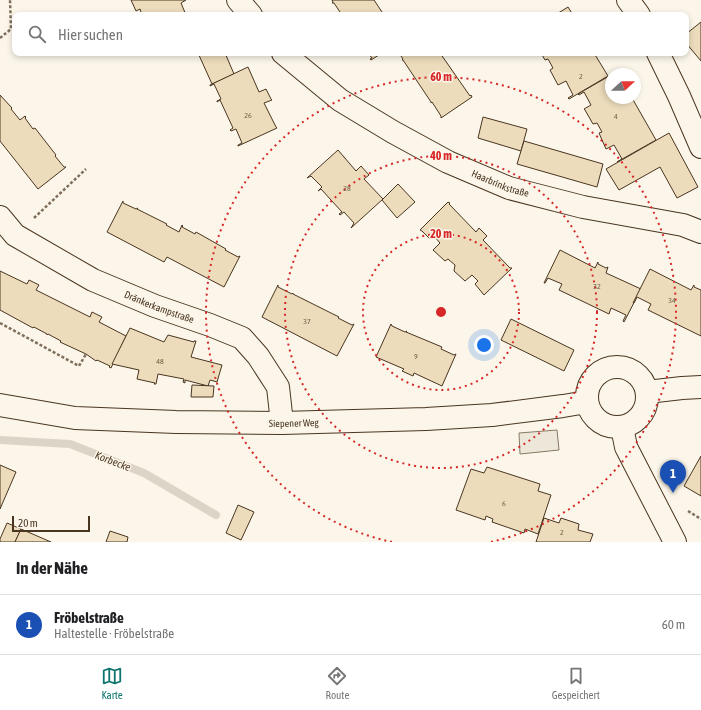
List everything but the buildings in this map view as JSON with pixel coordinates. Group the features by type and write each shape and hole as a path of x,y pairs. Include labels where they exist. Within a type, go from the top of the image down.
{"street":[{"path":"238,0 248,12"},
{"path":"628,0 638,12"},
{"name":"Haarbrinkstraße","path":"287,56 340,100 393,132 448,162 509,188 583,206 683,225 701,232"},
{"path":"659,56 701,147"},
{"name":"Dränkerkampstraße","path":"0,217 15,235 93,280 155,306 242,338 258,356 278,387 282,423"},
{"path":"620,367 632,371 642,379 647,392 647,404 642,415 634,423 622,427 610,427 599,422 591,413 587,402 588,388 595,376 607,368 620,367"},
{"path":"647,392 701,387"},
{"name":"Siepener Weg","path":"0,405 75,418 176,422 282,423 426,419 492,415 587,402"},
{"path":"622,427 626,447 654,504 675,542"}],"path":[{"path":"0,38 11,29 10,0"},
{"path":"15,235 86,169"},
{"path":"0,323 79,366 86,354"}],"shaded area":[{"path":"557,430 559,450 520,454 519,433"}],"waterway":[{"name":"Korbecke","path":"0,440 70,444 144,473 216,515"}],"place":[{"name":"Fröbelstraße","path":"673,493"}]}
